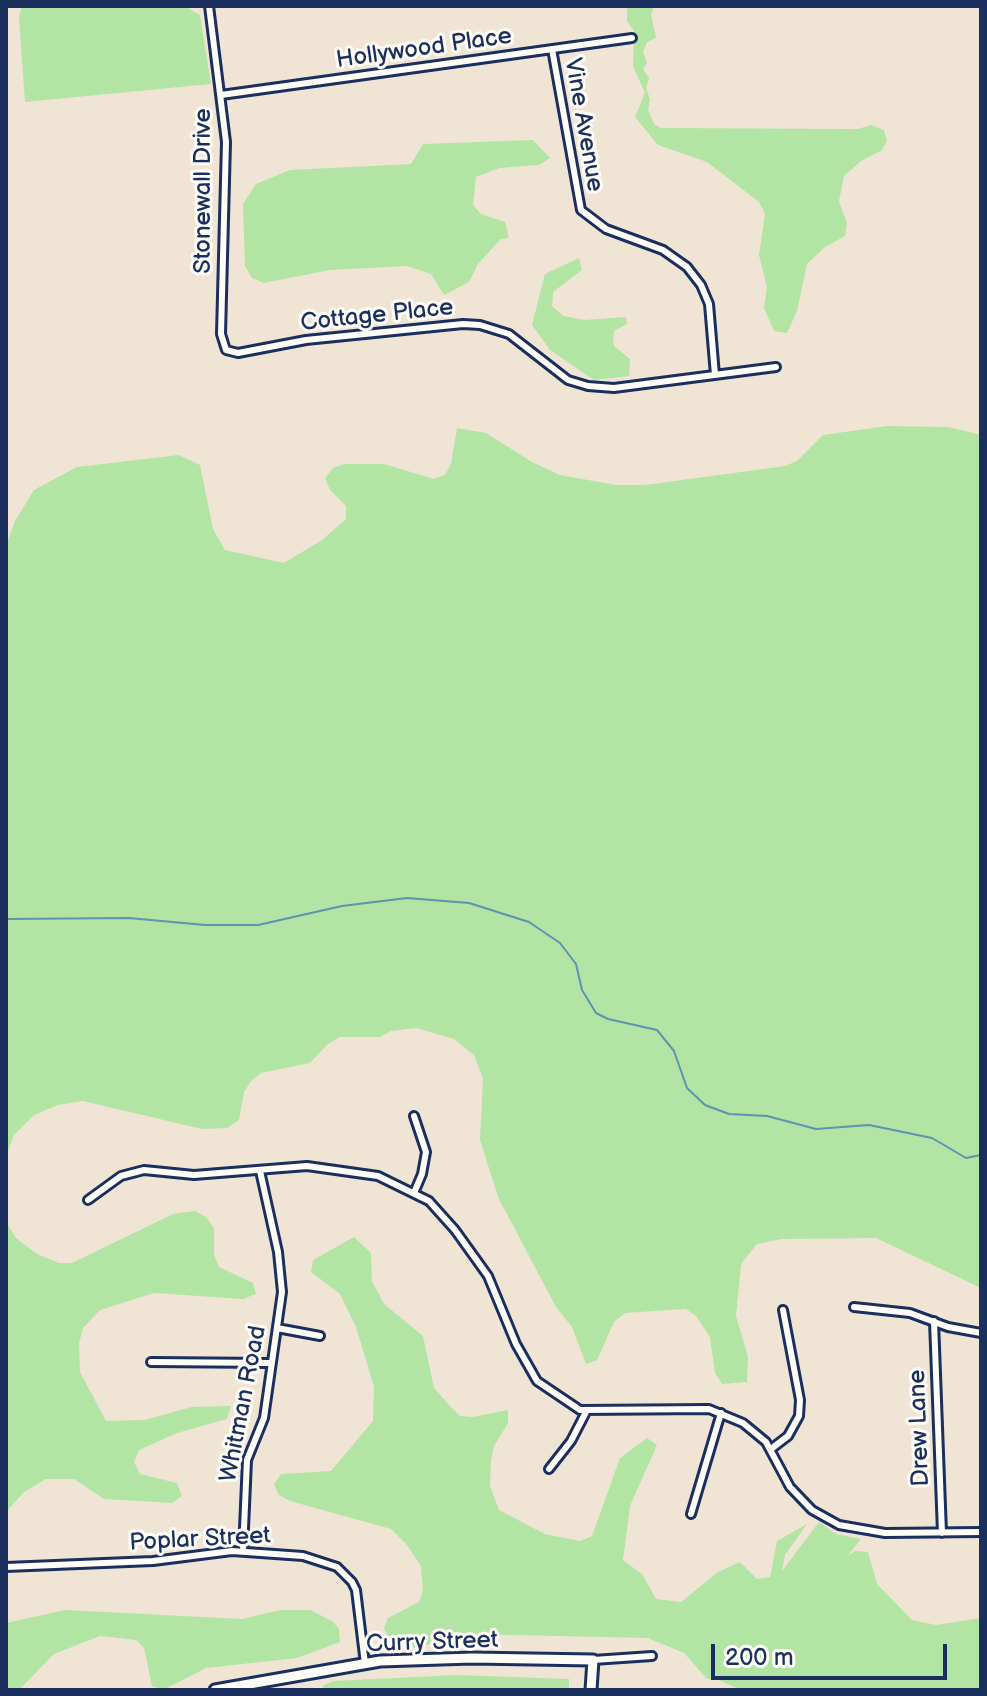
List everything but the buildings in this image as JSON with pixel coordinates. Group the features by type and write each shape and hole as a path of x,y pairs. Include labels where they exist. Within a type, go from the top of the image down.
{"street":[{"name":"Stonewall Drive","path":"209,6 221,95 226,198 221,334 226,350 250,351"},
{"name":"Hollywood Place","path":"221,95 632,38"},
{"name":"Vine Avenue","path":"552,49 576,200 581,210 606,229 663,250 687,267 701,285 709,304 715,375"},
{"name":"Cottage Place","path":"250,351 299,341 417,327 480,325 509,334 568,380 588,386 614,388 776,367"},
{"path":"414,1116 426,1152 414,1193"},
{"path":"88,1200 133,1172 165,1170 194,1175 307,1166 378,1176 429,1201 470,1247 488,1276 516,1344 537,1381 586,1412 692,1407 721,1413 743,1423 771,1449 790,1487 812,1510 839,1525 885,1533 981,1532"},
{"name":"Whitman Road","path":"243,1551 247,1460 264,1418 269,1363 282,1292 278,1252 260,1171"},
{"path":"854,1307 910,1313 981,1333"},
{"path":"771,1449 788,1436 799,1416 800,1400 783,1310"},
{"name":"Drew Lane","path":"934,1321 942,1533"},
{"path":"277,1328 320,1336"},
{"path":"151,1362 269,1363"},
{"path":"549,1469 571,1441 586,1412"},
{"path":"691,1514 721,1413"},
{"name":"Poplar Street","path":"6,1567 153,1561 243,1551 303,1556 337,1567 356,1590 365,1664"},
{"name":"Curry Street","path":"215,1690 365,1664 414,1659 593,1660 652,1656"},
{"path":"591,1690 593,1660"}],"green space":[{"path":"22,6 186,7 200,15 211,84 25,102 19,17"},
{"path":"627,6 655,6 651,14 656,38 647,42 643,52 647,63 643,69 649,78 646,88 650,99 648,110 654,124 661,128 858,129 871,125 884,130 887,141 882,150 861,161 844,176 839,201 847,223 845,236 825,247 807,264 797,311 787,333 774,331 764,308 767,287 759,255 765,214 759,202 707,162 658,145 635,117 645,93 633,66 634,31 627,21"},
{"path":"533,140 550,158 539,165 499,168 476,177 473,205 481,214 505,222 509,238 501,239 478,264 469,282 444,295 431,274 407,266 330,270 264,283 252,278 245,266 243,204 256,184 290,170 411,164 423,144"},
{"path":"579,258 582,270 553,292 552,306 563,316 585,320 626,317 627,324 615,330 613,338 614,346 630,359 629,376 594,380 550,350 532,325 545,274"},
{"path":"887,426 949,427 981,435 981,1288 876,1238 782,1239 757,1244 741,1264 736,1316 748,1357 747,1382 722,1384 715,1373 710,1337 696,1316 686,1309 625,1313 614,1322 597,1360 586,1364 572,1327 556,1307 498,1197 480,1140 483,1079 474,1055 454,1039 416,1028 391,1031 380,1037 340,1037 328,1044 310,1063 261,1073 244,1092 239,1120 227,1128 202,1129 83,1101 58,1105 34,1115 14,1135 6,1156 6,546 15,521 34,490 77,467 179,455 200,465 213,529 225,550 284,563 322,540 346,519 346,506 330,490 325,478 333,468 344,464 384,464 434,479 445,475 451,464 457,428 486,433 532,462 560,475 616,485 645,485 785,466 797,461 823,435"},
{"path":"195,1211 206,1217 214,1228 214,1255 219,1267 253,1283 256,1294 243,1299 154,1293 100,1310 83,1328 79,1343 80,1372 106,1421 144,1420 192,1407 231,1406 227,1419 177,1433 139,1450 134,1462 140,1474 177,1483 182,1496 172,1503 104,1499 74,1479 46,1479 24,1492 6,1512 6,1222 16,1238 37,1254 59,1263 72,1263 173,1214"},
{"path":"354,1237 371,1253 372,1281 384,1304 423,1336 434,1388 460,1416 473,1417 508,1410 508,1423 494,1446 491,1460 490,1486 499,1510 545,1534 580,1541 592,1536 620,1458 647,1438 657,1445 630,1506 623,1560 643,1575 656,1599 681,1602 718,1572 740,1562 757,1579 770,1577 777,1541 807,1524 785,1555 782,1571 819,1522 836,1534 861,1539 848,1555 855,1551 868,1552 877,1584 912,1620 936,1625 981,1618 981,1690 741,1690 719,1680 707,1679 684,1653 648,1638 466,1634 415,1648 390,1640 384,1628 388,1618 419,1602 423,1590 421,1566 407,1545 391,1529 290,1501 279,1495 274,1484 281,1474 331,1471 373,1421 374,1387 356,1327 340,1294 311,1272 313,1260"},
{"path":"65,1610 242,1619 281,1610 310,1610 332,1621 339,1629 340,1642 297,1658 206,1668 163,1690 152,1686 144,1648 136,1640 100,1636 54,1654 19,1690 6,1690 6,1623"},
{"path":"457,1675 569,1679 569,1690 327,1690 322,1686 333,1681"}],"waterway":[{"path":"6,919 129,918 205,925 258,925 342,906 407,898 469,903 529,922 560,943 576,964 582,990 596,1013 608,1019 657,1030 674,1051 687,1088 705,1105 729,1114 767,1116 816,1129 869,1125 932,1138 966,1158 981,1155"}]}
